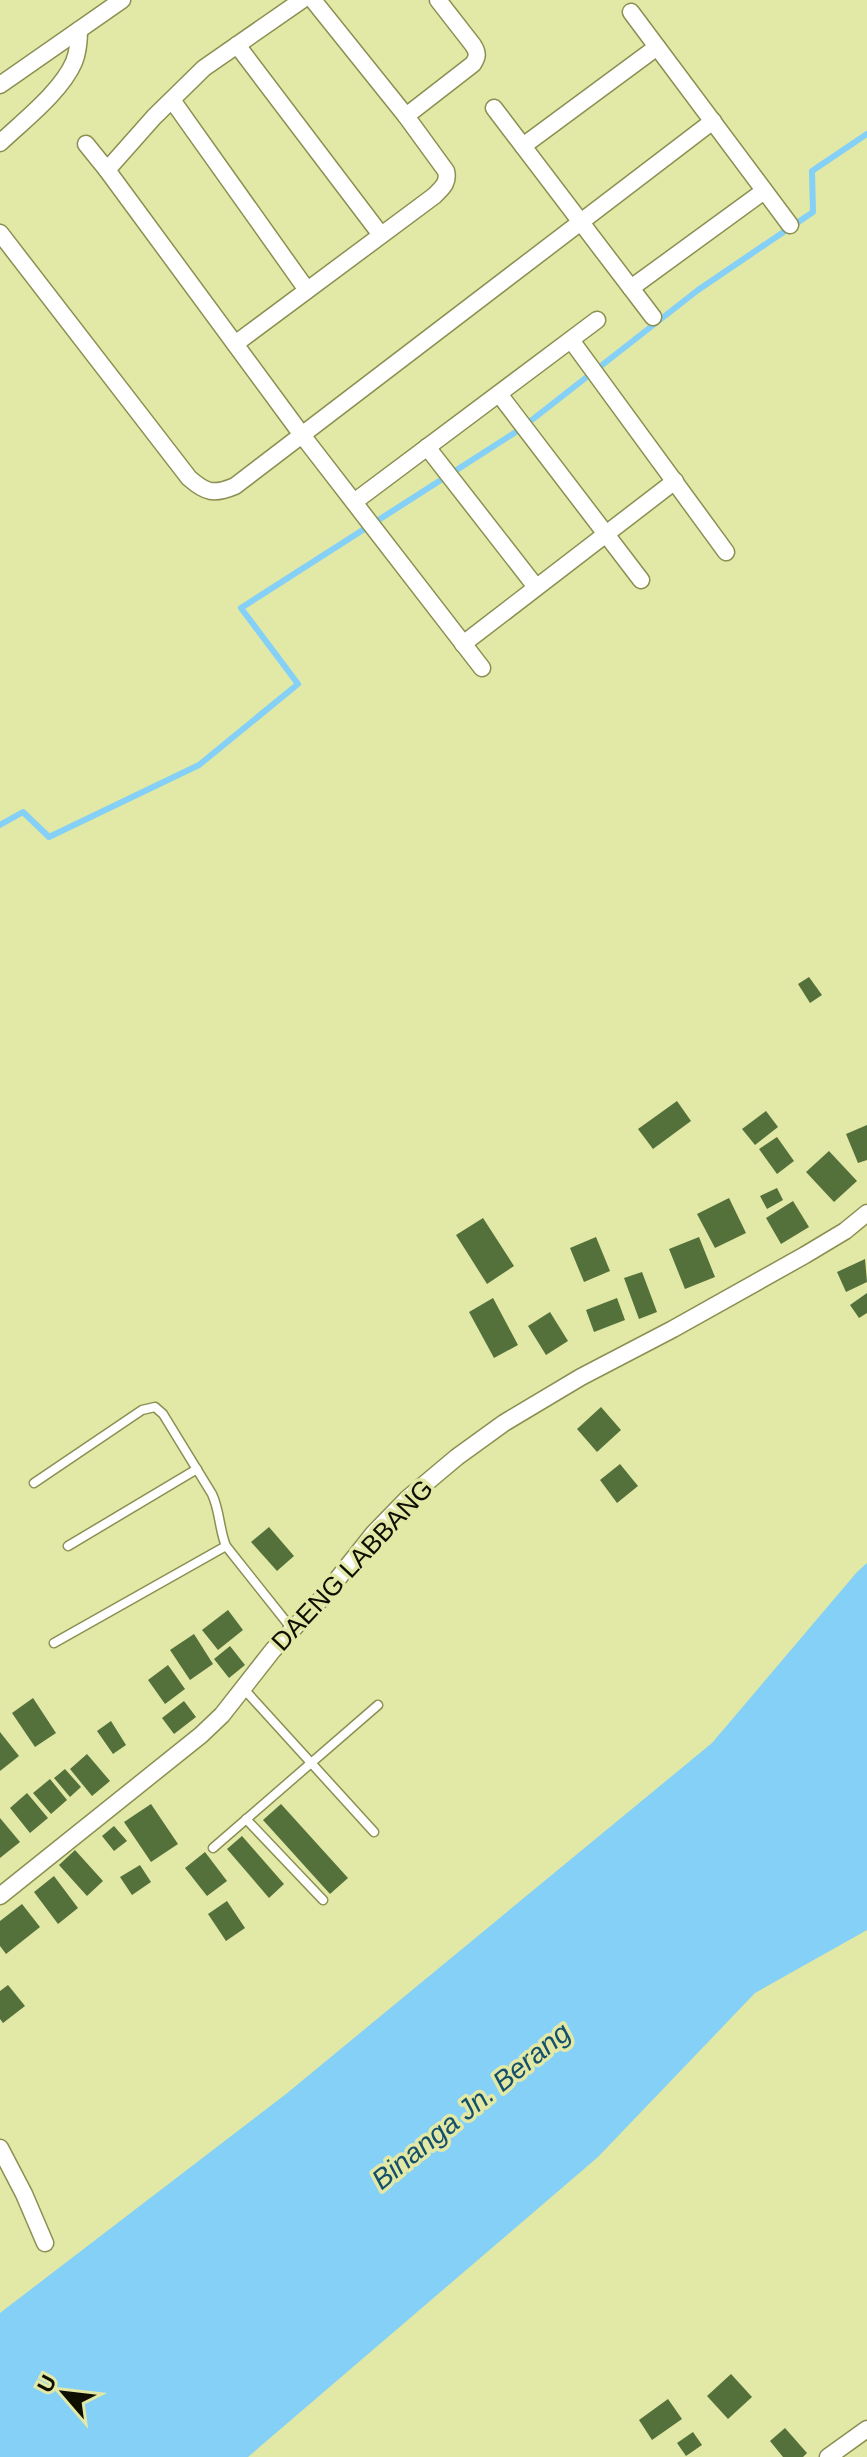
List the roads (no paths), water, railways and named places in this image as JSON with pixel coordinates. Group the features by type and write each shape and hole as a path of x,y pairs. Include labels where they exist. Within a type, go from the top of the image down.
{"street":[{"path":"0,85 122,0"},
{"path":"107,170 204,68 302,0"},
{"path":"235,344 434,196 448,178 406,116 313,0"},
{"path":"406,116 473,64 476,58 477,51 438,0"},
{"path":"631,12 790,225"},
{"path":"0,143 45,101 67,74 75,61 79,30"},
{"path":"237,45 381,235"},
{"path":"523,146 657,47"},
{"path":"172,100 307,290"},
{"path":"494,108 653,317"},
{"path":"0,233 179,466 202,490 219,493 235,486 713,121"},
{"path":"86,144 302,435 482,668"},
{"path":"631,288 764,191"},
{"path":"354,502 597,320"},
{"path":"571,340 726,552"},
{"path":"499,394 641,580"},
{"path":"427,447 536,587"},
{"path":"463,644 675,481"},
{"name":"DAENG LABBANG","path":"0,1896 201,1735 222,1715 242,1687 324,1596 374,1533 407,1499 479,1440 581,1377 805,1255 845,1231 867,1213"},
{"path":"0,2148 45,2243"},
{"path":"828,2457 867,2429"}],"lane":[{"path":"34,1483 142,1410 155,1407 163,1414 218,1507 221,1534 226,1546 292,1629"},
{"path":"68,1546 197,1469"},
{"path":"54,1643 226,1546"},
{"path":"242,1687 374,1832"},
{"path":"213,1848 378,1705"},
{"path":"246,1819 323,1900"}],"water":[{"name":"Binanga Jn. Berang","path":"867,1563 867,1930 755,1993 598,2157 248,2457 0,2457 0,2313 286,2094 712,1743"}],"waterway":[{"path":"0,825 23,812 49,837 199,765 298,684 241,608 519,430 698,290 813,212 812,171 867,134"}]}
